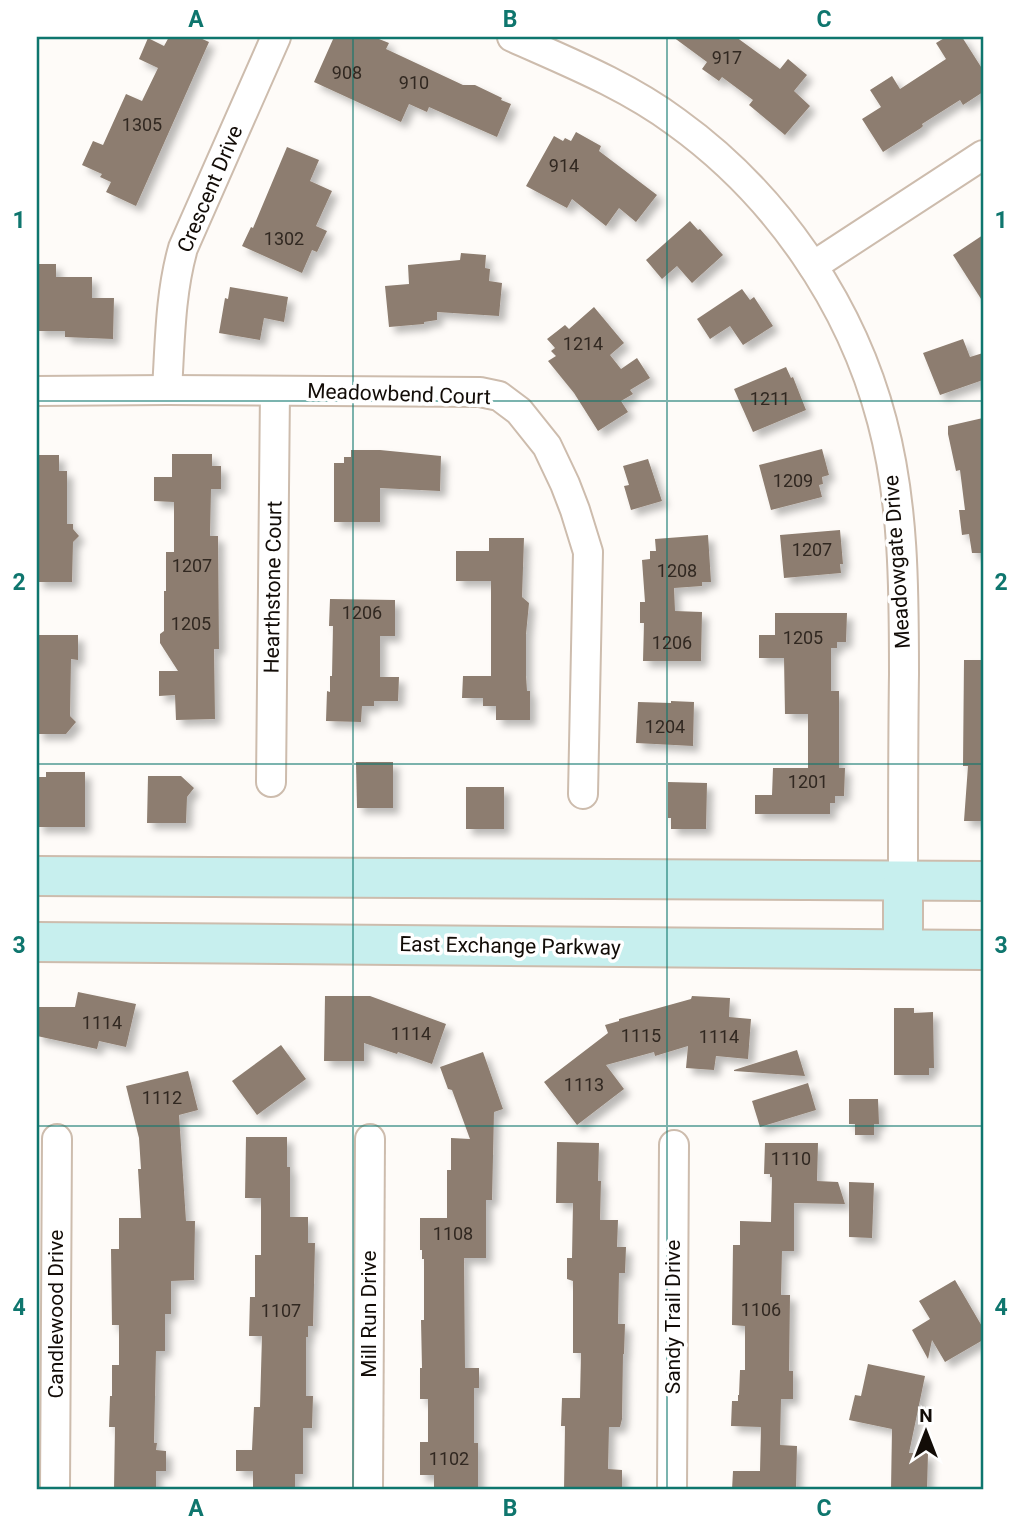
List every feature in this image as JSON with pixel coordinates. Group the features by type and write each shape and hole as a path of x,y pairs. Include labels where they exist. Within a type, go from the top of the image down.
{"main road":[{"path":"37,876 983,881"},
{"path":"903,881 903,949"},
{"name":"East Exchange Parkway","path":"37,942 983,950"}],"street":[{"name":"Crescent Drive","path":"167,390 171,314 176,274 183,248 276,37"},
{"name":"Meadowgate Drive","path":"512,37 620,86 676,122 728,164 774,212 813,266 842,315 865,368 882,422 894,478 904,600 903,881"},
{"path":"813,266 983,155"},
{"name":"Meadowbend Court","path":"37,391 480,392 499,396 519,411 547,446 565,484 588,552 583,794"},
{"name":"Hearthstone Court","path":"271,782 275,391"},
{"name":"Candlewood Drive","path":"55,1490 57,1139"},
{"name":"Mill Run Drive","path":"368,1490 370,1139"},
{"name":"Sandy Trail Drive","path":"673,1490 674,1145"}],"building":[{"path":"169,37 198,37 209,42 136,206 106,192 111,182 100,177 102,174 82,165 93,141 103,145 126,94 142,101 158,68 139,59 148,38 164,46"},
{"path":"334,37 374,37 389,43 386,49 463,85 475,85 502,98 501,100 511,104 497,137 429,107 427,112 409,104 401,122 314,82"},
{"path":"673,37 736,37 780,69 788,59 807,75 794,91 810,106 785,135 749,105 753,100 722,77 719,81 702,69 707,62"},
{"path":"946,37 962,37 983,70 983,92 963,105 960,100 883,152 862,119 881,107 870,90 892,76 900,89 946,59 936,43"},
{"path":"576,132 601,146 599,151 657,195 636,222 619,208 606,226 572,199 567,208 526,186 554,136 563,141 565,138 571,141"},
{"path":"287,147 319,160 310,181 332,191 316,226 327,231 317,252 312,250 302,273 242,246 251,227 253,228"},
{"path":"690,221 723,255 692,283 677,266 662,279 646,260"},
{"path":"983,235 983,302 953,255"},
{"path":"461,253 486,255 485,268 490,269 489,281 502,283 499,316 437,312 437,320 389,327 385,286 409,284 408,265 460,260"},
{"path":"37,264 56,264 56,277 92,277 92,298 114,298 113,339 65,337 65,331 37,331"},
{"path":"230,287 288,297 284,322 264,318 260,340 219,333 225,298 228,299"},
{"path":"742,289 750,300 754,297 773,326 743,345 730,326 710,339 697,319"},
{"path":"594,307 624,343 610,355 621,369 637,358 650,378 630,390 633,394 621,401 628,412 598,431 574,393 548,361 556,356 551,351 555,348 547,339 565,325 569,329"},
{"path":"963,339 970,357 983,353 983,380 940,395 923,353"},
{"path":"786,367 791,378 793,377 806,410 753,432 734,389"},
{"path":"983,418 983,553 972,553 969,534 962,535 959,510 965,510 960,470 956,471 948,426"},
{"path":"822,449 829,475 822,477 823,484 819,485 822,497 771,510 759,465"},
{"path":"351,450 441,456 440,491 380,488 380,522 334,522 334,463 344,463 344,457 351,457"},
{"path":"172,454 212,454 212,466 221,466 221,489 211,489 210,536 218,536 219,649 214,649 215,719 176,720 175,695 159,696 159,671 178,671 160,643 160,634 164,631 166,552 174,552 174,502 154,501 154,477 172,477"},
{"path":"37,455 59,455 59,471 67,471 67,524 73,524 73,529 79,536 73,542 72,582 37,582"},
{"path":"648,459 662,501 631,510 624,486 629,485 623,466"},
{"path":"840,530 843,564 840,564 841,573 784,578 780,535"},
{"path":"708,535 711,582 702,582 702,586 674,588 675,611 702,612 701,661 643,661 644,623 640,623 640,602 645,602 642,560 650,559 650,551 656,551 655,539"},
{"path":"489,538 524,538 522,597 529,603 526,676 527,691 530,691 530,720 496,720 496,706 483,706 483,698 462,698 463,676 491,676 491,581 456,581 456,551 489,551"},
{"path":"330,599 395,600 395,636 380,636 380,677 399,677 398,701 374,701 374,706 362,706 361,722 326,721 327,691 330,692 332,676 333,626 329,626"},
{"path":"775,613 847,613 846,642 837,642 837,648 831,648 831,691 839,691 839,768 845,768 844,796 835,796 835,803 830,803 830,814 755,814 755,795 772,795 773,768 808,768 808,714 785,714 784,658 759,658 759,635 775,635"},
{"path":"37,635 78,635 78,660 71,659 70,716 76,722 66,734 37,734"},
{"path":"964,660 983,660 983,821 964,821 968,766 963,766"},
{"path":"638,702 694,702 693,746 636,743"},
{"path":"356,762 393,762 393,808 357,808"},
{"path":"46,772 85,772 85,827 37,827 39,777 46,777"},
{"path":"148,776 181,776 194,788 187,797 186,823 147,823"},
{"path":"668,782 707,783 706,829 671,829 671,818 668,818"},
{"path":"466,787 504,787 504,829 466,829"},
{"path":"78,992 136,1004 126,1047 99,1041 97,1049 37,1036 37,1007 75,1007"},
{"path":"325,996 370,996 446,1024 432,1064 364,1043 364,1061 324,1061"},
{"path":"692,996 730,998 729,1017 751,1019 748,1059 716,1056 714,1070 686,1068 688,1046 655,1056 654,1052 606,1065 624,1089 577,1125 544,1082 608,1033 605,1025 691,999"},
{"path":"894,1008 914,1008 914,1013 933,1012 934,1068 929,1068 929,1075 894,1075"},
{"path":"281,1045 306,1079 257,1115 232,1081"},
{"path":"797,1050 805,1076 734,1071 734,1070"},
{"path":"483,1052 503,1109 494,1112 492,1200 486,1200 486,1258 464,1258 465,1368 479,1368 479,1388 474,1388 474,1443 478,1443 478,1490 434,1490 434,1475 420,1475 420,1442 428,1442 428,1399 420,1399 424,1259 420,1250 420,1218 447,1218 447,1170 451,1170 451,1138 470,1139 452,1090 448,1089 440,1067"},
{"path":"188,1071 198,1110 179,1115 186,1221 195,1221 194,1280 171,1281 171,1314 165,1314 165,1351 156,1351 154,1443 157,1443 156,1450 166,1451 166,1471 156,1471 156,1490 114,1490 115,1427 109,1427 112,1365 119,1365 119,1325 112,1325 111,1249 119,1249 119,1218 141,1218 139,1138 126,1086"},
{"path":"808,1083 816,1110 760,1127 752,1101"},
{"path":"849,1099 878,1099 879,1124 874,1124 874,1135 855,1135 855,1124 849,1124"},
{"path":"246,1137 287,1137 290,1217 308,1217 308,1243 315,1243 313,1326 308,1326 306,1337 306,1396 313,1396 312,1428 303,1428 303,1474 295,1474 295,1490 253,1490 253,1471 236,1471 236,1450 252,1450 254,1407 260,1407 262,1336 249,1336 250,1297 255,1297 255,1255 261,1255 261,1198 245,1198"},
{"path":"557,1142 599,1143 600,1220 618,1220 617,1247 626,1247 625,1273 619,1273 618,1324 625,1324 622,1419 620,1427 609,1427 608,1469 622,1470 622,1490 564,1490 565,1426 561,1426 562,1398 580,1398 581,1353 573,1353 573,1281 567,1279 567,1258 572,1258 573,1203 556,1203"},
{"path":"765,1143 818,1143 817,1181 838,1182 845,1204 794,1203 794,1251 782,1251 781,1295 790,1295 789,1371 793,1371 793,1399 781,1399 780,1445 797,1446 796,1490 732,1490 733,1471 760,1471 761,1427 731,1426 732,1401 738,1401 740,1370 745,1370 745,1326 732,1325 733,1245 740,1245 740,1221 771,1222 772,1177 770,1174 764,1174"},
{"path":"849,1182 874,1183 872,1238 849,1237"},
{"path":"955,1280 983,1328 983,1340 945,1362 932,1340 928,1359 912,1330 930,1319 919,1301"},
{"path":"868,1364 925,1376 909,1453 928,1453 927,1490 891,1490 892,1429 849,1420 855,1395 861,1396"}]}
